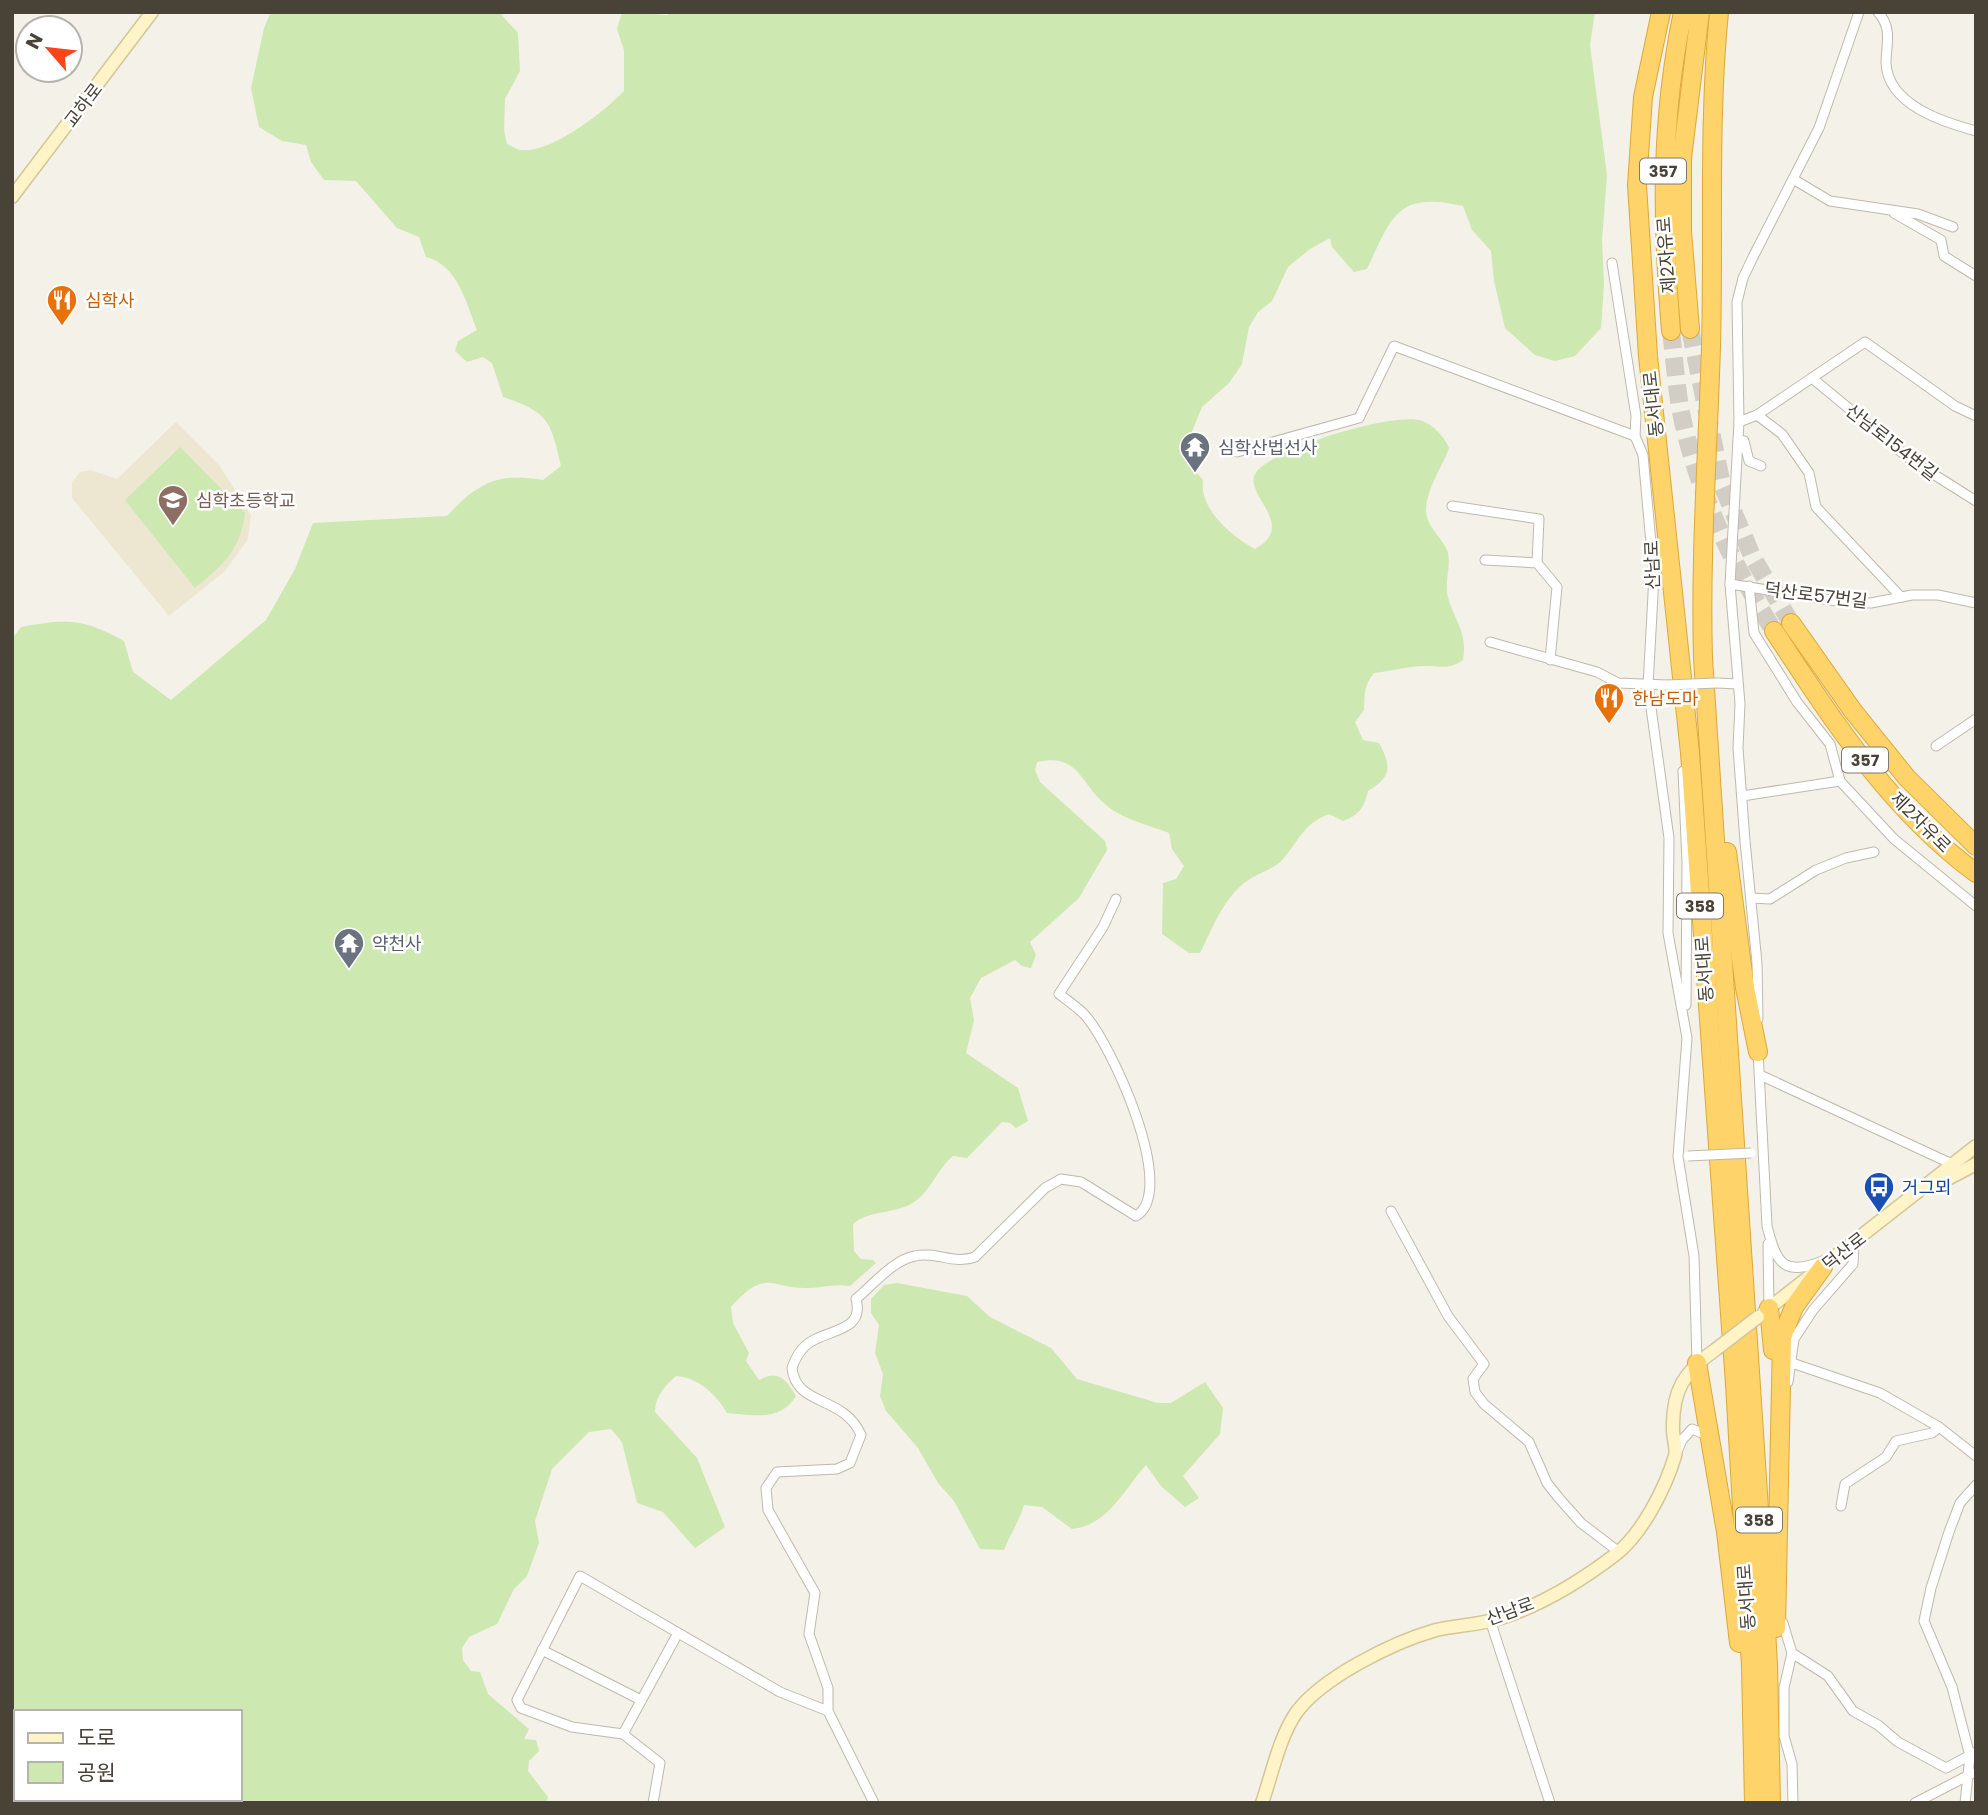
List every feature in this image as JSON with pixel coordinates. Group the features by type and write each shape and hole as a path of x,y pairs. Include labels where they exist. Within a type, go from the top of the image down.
{"highway":[{"name":"동서대로","path":"1661,12 1643,97 1637,185 1648,356 1685,713 1735,1384 1751,1667 1752,1803"},
{"name":"제2자유로","path":"1671,331 1663,232 1663,159 1683,12"},
{"name":"제2자유로","path":"1690,329 1682,231 1682,158 1700,12"},
{"name":"동서대로","path":"1719,12 1711,127 1711,346 1701,576 1706,698 1766,1623 1771,1803"},
{"name":"제2자유로","path":"1791,623 1853,711 1907,778 1976,846"},
{"name":"제2자유로","path":"1773,631 1835,724 1891,793 1958,859 1976,873"},
{"path":"1706,698 1717,740 1732,897 1749,1015 1758,1052"},
{"path":"1777,1803 1778,1399 1784,1327 1794,1307 1823,1267"},
{"path":"1763,1312 1778,1399"},
{"path":"1698,1363 1711,1437 1739,1644 1742,1738 1752,1803"}],"street":[{"name":"교하로","path":"12,197 152,12"},
{"path":"1763,1312 1767,1226 1758,1052 1757,963 1742,796 1738,684 1730,584 1739,422 1737,302 1743,278 1819,128 1859,12"},
{"path":"1878,12 1889,34 1886,64 1891,82 1907,101 1930,116 1976,131"},
{"path":"1793,179 1830,201 1886,208 1953,227"},
{"path":"1886,208 1941,240 1944,256 1976,276"},
{"name":"산남로","path":"1612,263 1636,415 1635,436 1643,454 1654,576 1648,686 1669,838 1668,933 1687,1038 1683,1156 1694,1256 1698,1363"},
{"path":"1739,422 1757,415 1865,342 1955,406 1976,416"},
{"path":"1237,452 1359,418 1394,346 1635,436"},
{"name":"산남로154번길","path":"1812,378 1911,460 1976,500"},
{"name":"덕산로57번길","path":"1757,415 1782,434 1808,473 1815,507 1901,597"},
{"path":"1738,440 1744,441 1749,461 1761,466"},
{"path":"1452,506 1539,519 1536,563 1557,587 1550,660"},
{"path":"1485,560 1536,563"},
{"name":"덕산로57번길","path":"1730,584 1837,601 1871,603 1938,594 1976,604"},
{"path":"1749,586 1754,633 1797,702 1830,744 1840,781 1894,839 1976,906"},
{"path":"1490,642 1597,672 1618,683 1648,686 1738,684"},
{"path":"1685,713 1682,804 1687,862 1687,1038"},
{"path":"1936,746 1976,719"},
{"path":"1742,796 1840,781"},
{"path":"1751,898 1770,899 1816,870 1846,858 1874,852"},
{"path":"874,1803 828,1711 828,1688 809,1634 814,1593 768,1510 766,1488 777,1472 836,1469 850,1463 861,1435 851,1416 816,1399 797,1385 792,1368 805,1346 816,1339 837,1333 856,1317 859,1311 856,1298 902,1260 916,1255 962,1262 975,1257 1045,1188 1061,1179 1081,1182 1126,1213 1136,1216 1143,1212 1150,1202 1152,1176 1124,1078 1085,1015 1059,994 1103,927 1116,898"},
{"path":"1760,1075 1952,1164"},
{"path":"1919,1194 1976,1146"},
{"path":"1683,1156 1764,1153"},
{"path":"1919,1194 1976,1164"},
{"name":"덕산로","path":"1714,1350 1919,1194"},
{"path":"1391,1211 1448,1316 1484,1364 1472,1379 1475,1392 1529,1442 1547,1483 1581,1523 1619,1552"},
{"path":"1767,1226 1776,1258 1791,1268 1802,1269 1842,1252"},
{"path":"1793,1803 1792,1765 1784,1724 1784,1688 1792,1653 1783,1629 1784,1428 1788,1380 1793,1363 1794,1339 1813,1310 1853,1264 1854,1243"},
{"name":"산남로","path":"1262,1803 1288,1728 1295,1715 1313,1696 1388,1647 1437,1630 1490,1620 1522,1610 1593,1572 1619,1552 1648,1512 1676,1454 1673,1429 1680,1383 1690,1367 1714,1350"},
{"path":"1793,1363 1880,1393 1939,1427 1976,1456"},
{"path":"1841,1506 1845,1484 1886,1457 1896,1441 1932,1433 1939,1427"},
{"path":"1676,1454 1682,1440 1692,1429 1703,1431 1711,1437"},
{"path":"1965,1803 1973,1773 1973,1754 1952,1687 1924,1621 1931,1588 1960,1503 1976,1485"},
{"path":"653,1803 660,1763 622,1734 572,1727 521,1708 517,1700 580,1576 780,1692 828,1711"},
{"path":"1490,1620 1550,1803"},
{"path":"622,1734 678,1633"},
{"path":"542,1650 641,1700"},
{"path":"1792,1653 1828,1676 1853,1711 1878,1725 1898,1742 1946,1768 1973,1754"},
{"path":"1915,1803 1973,1773"}],"shaded area":[{"name":"심학초등학교","path":"176,422 219,465 251,515 248,539 225,571 169,616 72,498 72,482 80,472 90,470 117,479"}],"green space":[{"path":"271,12 499,12 518,33 520,71 505,99 504,130 507,144 522,150 548,145 562,138 591,119 624,91 624,50 617,29 622,12 667,15 672,12 1595,12 1590,45 1607,175 1602,240 1604,285 1601,328 1575,356 1555,361 1535,355 1505,328 1494,281 1491,251 1472,230 1463,206 1441,202 1410,205 1391,222 1367,269 1354,272 1332,247 1330,238 1310,249 1288,267 1272,301 1258,312 1249,327 1242,364 1229,383 1202,407 1182,456 1203,480 1206,501 1218,520 1236,537 1255,549 1267,540 1272,530 1271,519 1255,489 1254,479 1257,471 1269,462 1309,443 1360,427 1404,419 1419,420 1433,427 1449,448 1429,493 1426,510 1432,527 1448,553 1447,592 1464,641 1463,660 1449,666 1419,666 1374,673 1366,687 1364,710 1355,722 1363,740 1379,743 1386,759 1385,776 1368,791 1363,806 1357,813 1343,821 1329,814 1313,822 1280,862 1239,888 1219,914 1200,953 1189,953 1162,934 1163,883 1176,879 1184,866 1172,849 1169,833 1127,818 1112,809 1096,796 1070,766 1051,760 1037,762 1035,770 1040,782 1105,841 1107,850 1079,898 1030,942 1036,955 1031,968 1022,966 1015,960 981,978 970,998 974,1020 966,1053 1018,1088 1028,1121 1016,1128 1010,1123 1002,1122 967,1158 953,1156 914,1202 900,1209 867,1216 853,1224 854,1251 861,1259 873,1260 876,1263 850,1286 797,1288 762,1283 743,1294 731,1307 733,1323 749,1353 746,1361 759,1380 771,1375 781,1378 796,1396 782,1410 766,1415 727,1413 706,1388 684,1377 676,1376 661,1392 655,1412 697,1458 725,1527 695,1548 663,1512 637,1503 622,1442 611,1429 589,1432 552,1469 535,1521 539,1543 527,1576 514,1589 497,1624 469,1637 462,1648 463,1660 471,1671 480,1672 488,1694 529,1729 524,1739 536,1740 539,1751 529,1761 528,1771 548,1797 546,1803 12,1803 12,639 21,627 51,623 74,622 97,628 124,641 133,672 171,700 266,620 295,569 313,523 447,516 469,495 490,483 513,478 543,480 561,466 554,439 545,421 530,408 503,397 492,363 483,357 467,362 455,351 458,341 477,330 453,276 437,261 426,257 419,237 397,228 356,181 324,180 311,162 306,145 282,141 259,127 251,88 264,28"},
{"path":"180,447 245,513 239,537 229,556 195,588 125,500"},
{"path":"897,1283 967,1296 990,1317 1051,1348 1077,1379 1158,1403 1171,1403 1205,1382 1223,1408 1220,1434 1183,1476 1199,1498 1185,1507 1161,1486 1146,1465 1115,1504 1096,1521 1072,1529 1042,1507 1024,1505 1004,1550 980,1549 954,1501 938,1483 918,1448 886,1411 880,1396 883,1374 875,1353 879,1325 871,1313 871,1299 884,1285"}],"tunnel":[{"path":"1690,329 1722,485 1752,556 1791,623"},
{"path":"1671,331 1680,407 1695,466 1729,551 1774,631"}],"place":[{"name":"심학사","path":"62,327"},
{"name":"심학산법선사","path":"1195,474"},
{"name":"심학초등학교","path":"173,527"},
{"name":"한남도마","path":"1609,725"},
{"name":"약천사","path":"349,970"},
{"name":"거그뫼","path":"1879,1214"}]}
